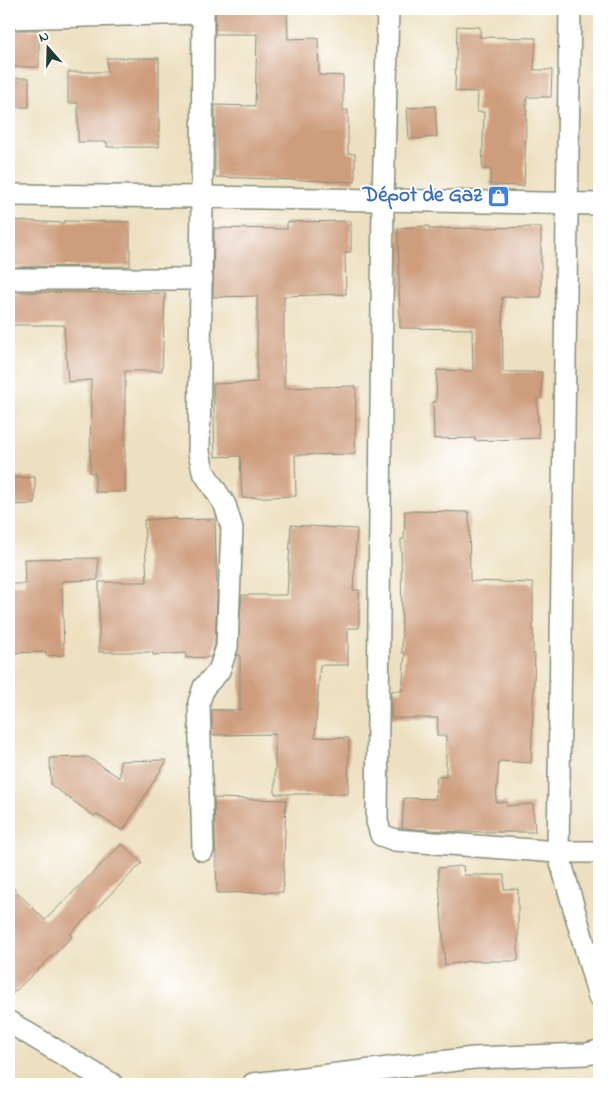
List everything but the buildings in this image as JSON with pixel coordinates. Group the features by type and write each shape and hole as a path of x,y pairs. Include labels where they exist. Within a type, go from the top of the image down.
{"street":[{"path":"388,9 383,200 377,811 379,828 381,835 395,840 558,852 599,852"},
{"path":"570,9 569,205 558,852 599,997"},
{"path":"9,18 203,11 200,452 203,471 225,505 232,528 227,647 219,671 204,687 199,702 203,850"},
{"path":"9,195 599,204"},
{"path":"9,279 202,279"},
{"path":"9,1022 112,1084"},
{"path":"253,1084 474,1058 587,1054 599,1051"}],"place":[{"name":"Dépot de Gaz","path":"498,196"}]}
